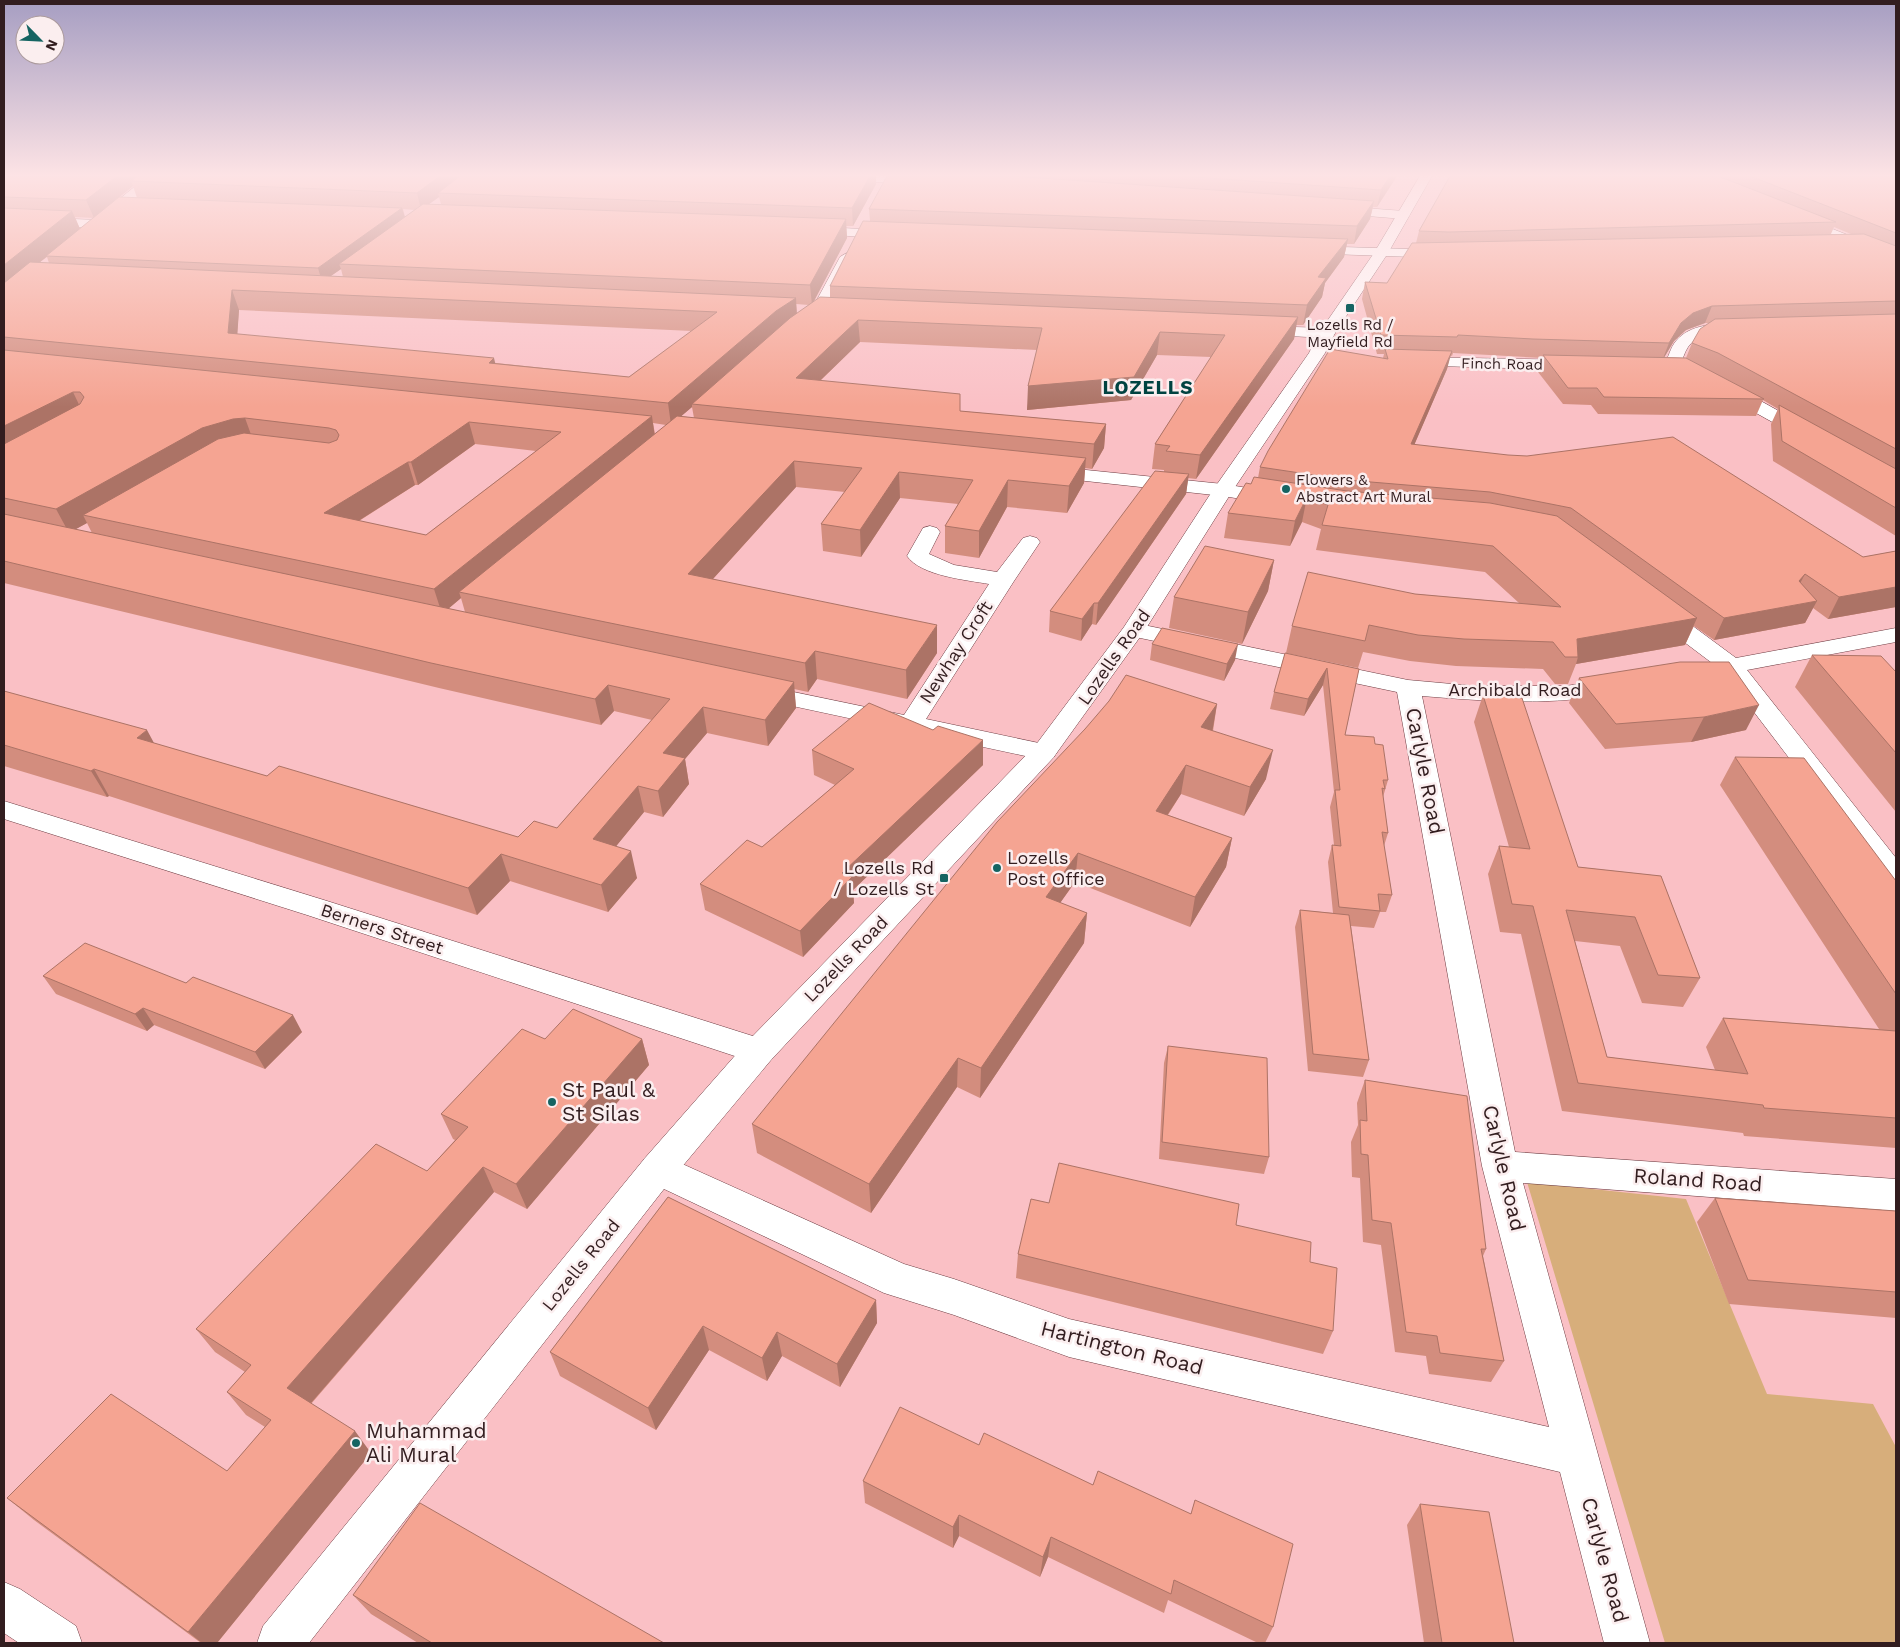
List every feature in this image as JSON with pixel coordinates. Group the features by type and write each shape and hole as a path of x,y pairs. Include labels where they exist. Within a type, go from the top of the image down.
{"street":[{"path":"791,332 826,313 852,253"},
{"path":"1377,253 1454,253"},
{"name":"Lozells Road","path":"280,1643 658,1169 759,1051 1044,752 1134,630 1223,490 1326,347 1381,253"},
{"path":"1881,253 1896,259"},
{"path":"799,311 826,313"},
{"path":"1672,365 1681,345 1693,335 1705,330 1752,328"},
{"path":"1238,330 1326,347"},
{"name":"Finch Road","path":"1391,361 1594,366"},
{"path":"1653,368 1663,368 1672,365 1690,370"},
{"path":"1710,380 1819,442"},
{"path":"1026,470 1223,490 1296,501"},
{"name":"Newhay Croft","path":"930,532 918,556 924,561 937,566 1002,580"},
{"name":"Newhay Croft","path":"911,724 1002,580 1030,542"},
{"path":"1643,600 1731,666 1896,878"},
{"name":"Archibald Road","path":"1134,630 1408,687 1474,693 1565,693 1633,684"},
{"path":"1692,673 1896,635"},
{"name":"Carlyle Road","path":"1408,687 1500,1166 1627,1643"},
{"path":"742,688 1044,752"},
{"name":"Berners Street","path":"4,810 317,908 759,1051"},
{"name":"Roland Road","path":"1500,1166 1896,1195"},
{"name":"Hartington Road","path":"658,1169 898,1280 954,1297 1069,1338 1578,1455"},
{"path":"4,1605 60,1643"}],"shaded area":[{"path":"1527,1182 1686,1199 1767,1394 1873,1404 1896,1447 1896,1643 1665,1643"}],"building":[{"path":"4,253 19,253 4,265"},
{"path":"50,253 339,253 318,268 46,256"},
{"path":"355,253 828,253 810,285 339,264"},
{"path":"847,253 1337,253 1318,277 1326,278 1307,305 830,286"},
{"path":"1406,253 1896,253 1896,301 1712,306 1693,313 1681,323 1669,343 1458,335 1457,337 1381,335 1365,282 1387,283"},
{"path":"30,262 796,298 776,311 668,403 4,337 4,283","holes":["232,290 717,312 629,377 489,363 494,358 228,333"]},
{"path":"820,297 1298,317 1200,455 1166,451 1170,446 1155,444 1225,335 1160,332 1134,377 1028,386 1042,328 858,320 796,378 960,394 960,411 1106,424 1094,444 692,404 790,318"},
{"path":"1896,314 1896,449 1718,353 1692,343 1700,329 1715,319"},
{"path":"1330,349 1388,359 1385,349 1452,351 1411,444 1527,456 1673,437 1863,557 1896,551 1896,587 1839,597 1805,574 1799,581 1817,601 1724,618 1571,508 1490,492 1347,480 1260,467"},
{"path":"4,350 652,416 434,589 83,515 218,439 244,433 329,443 337,440 339,435 336,430 245,418 233,419 202,428 56,509 4,498 4,444 80,404 84,397 80,392 73,392 4,426","holes":["469,422 561,432 426,535 324,513 408,462 411,462"]},
{"path":"1543,355 1686,358 1764,399 1604,397 1597,388 1568,388"},
{"path":"1779,405 1896,469 1896,508 1782,441"},
{"path":"677,416 1086,458 1069,486 1008,480 979,531 945,526 973,480 899,472 860,530 821,524 862,468 794,461 688,574 937,625 906,670 815,651 805,663 459,592"},
{"path":"1155,471 1189,474 1098,603 1094,603 1082,619 1050,611"},
{"path":"1254,477 1347,491 1490,503 1557,516 1697,618 1577,639 1578,657 1565,657 1553,642 1464,639 1418,635 1369,625 1365,641 1292,626 1308,572 1415,594 1561,607 1493,546 1322,525 1328,505 1307,497 1295,521 1228,513 1246,483 1251,484"},
{"path":"4,514 794,682 765,720 703,707 663,753 685,758 658,791 638,786 593,839 631,851 601,885 501,854 468,888 94,769 91,771 4,745 4,691 147,730 137,738 267,776 279,766 518,837 534,821 557,828 670,699 608,685 595,699 431,663 4,561"},
{"path":"1205,546 1274,560 1248,612 1174,597"},
{"path":"1162,628 1238,644 1227,664 1152,644"},
{"path":"1285,653 1359,669 1345,735 1374,737 1375,744 1383,745 1388,780 1383,780 1385,789 1382,788 1388,833 1382,832 1392,895 1378,894 1380,911 1339,907 1332,845 1341,846 1335,790 1340,790 1327,668 1308,699 1274,692"},
{"path":"1812,655 1881,656 1896,672 1896,753"},
{"path":"1680,662 1729,662 1759,705 1704,717 1616,724 1579,678"},
{"path":"1126,675 1217,704 1201,727 1273,750 1250,787 1186,765 1156,811 1232,838 1195,897 1078,853 1046,897 1087,913 981,1068 958,1058 869,1184 752,1124 997,822 1085,729 1109,701"},
{"path":"1483,695 1522,698 1578,867 1661,876 1700,978 1658,975 1635,917 1566,910 1607,1057 1748,1074 1723,1018 1896,1031 1896,1118 1764,1108 1763,1105 1578,1083 1533,906 1512,904 1499,846 1530,849"},
{"path":"869,703 933,730 938,726 983,740 842,873 852,877 800,931 700,884 747,840 762,847 854,769 812,750"},
{"path":"1735,757 1804,758 1896,881 1896,994"},
{"path":"1300,910 1349,915 1369,1060 1313,1054"},
{"path":"85,943 186,983 193,977 293,1015 255,1052 143,1008 135,1014 43,976"},
{"path":"573,1009 642,1039 516,1184 483,1167 287,1388 355,1431 188,1632 7,1498 111,1394 227,1471 271,1420 227,1392 251,1365 196,1329 376,1144 427,1171 468,1127 441,1114 522,1029 545,1039"},
{"path":"1168,1046 1267,1058 1269,1157 1162,1142"},
{"path":"1365,1080 1467,1096 1486,1249 1481,1249 1504,1361 1440,1353 1437,1336 1406,1332 1391,1223 1372,1220 1368,1155 1361,1154 1360,1120 1367,1121"},
{"path":"1059,1163 1239,1204 1236,1225 1311,1242 1310,1262 1337,1268 1333,1331 1018,1254 1031,1199 1049,1203"},
{"path":"668,1197 876,1300 837,1364 777,1332 762,1358 703,1326 648,1408 550,1352"},
{"path":"1715,1198 1896,1211 1896,1292 1748,1280"},
{"path":"900,1407 979,1445 984,1433 1093,1485 1098,1471 1191,1514 1195,1500 1293,1544 1273,1627 1174,1580 1171,1594 1051,1537 1043,1557 959,1515 953,1527 863,1481"},
{"path":"420,1503 664,1643 432,1643 353,1595"},
{"path":"1420,1504 1489,1512 1514,1643 1442,1643"}],"place":[{"name":"Lozells Rd / Mayfield Rd","path":"1350,308"},
{"name":"Flowers & Abstract Art Mural","path":"1286,489"},
{"name":"Lozells Post Office","path":"997,868"},
{"name":"Lozells Rd / Lozells St","path":"944,878"},
{"name":"St Paul & St Silas","path":"552,1102"},
{"name":"Muhammad Ali Mural","path":"356,1443"}],"district":[{"name":"LOZELLS","path":"1148,387"}]}
